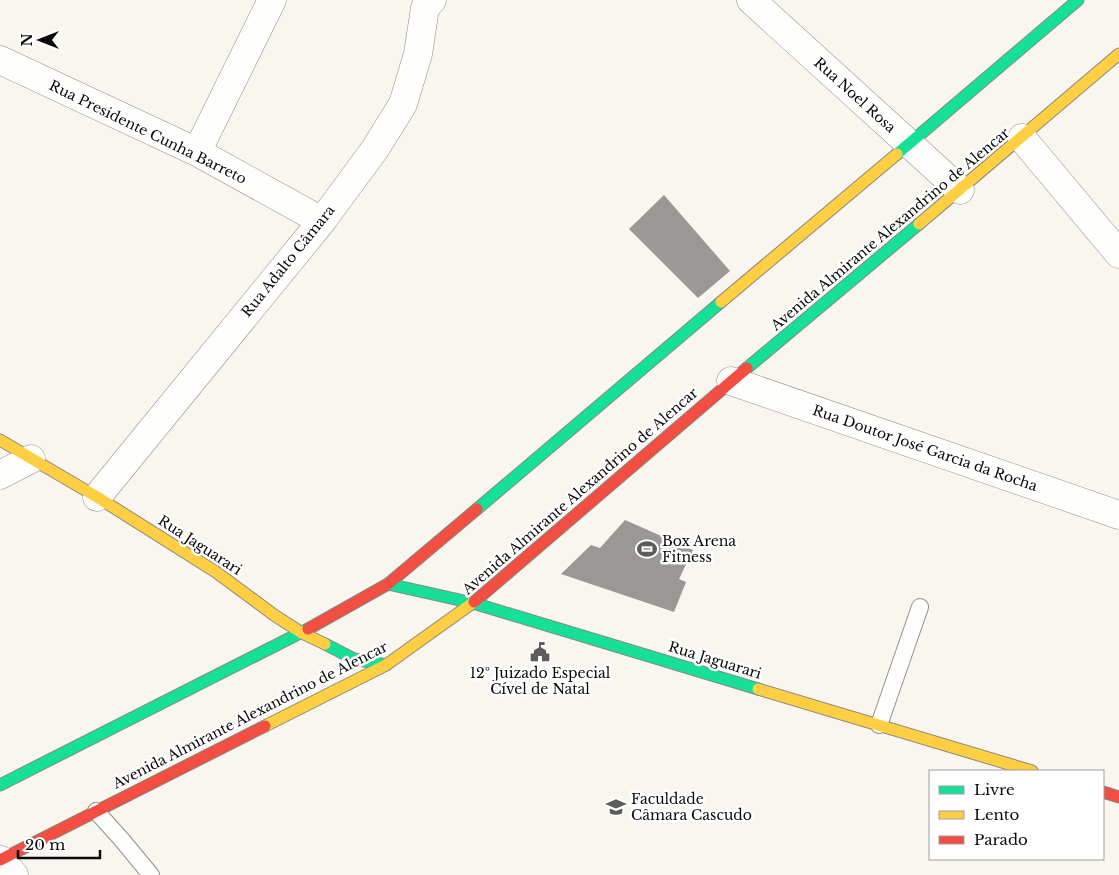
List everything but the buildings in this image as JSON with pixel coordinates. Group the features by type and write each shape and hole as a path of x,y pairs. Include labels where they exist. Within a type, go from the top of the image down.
{"main road":[{"path":"0,785 302,633 388,584 1078,0"},
{"name":"Avenida Almirante Alexandrino de Alencar","path":"0,860 386,665 474,603 731,381 1022,138 1119,54"},
{"name":"Rua Jaguarari","path":"0,440 216,572 274,615 302,633 354,659 386,665"},
{"name":"Rua Jaguarari","path":"388,584 474,603 1029,770"}],"street":[{"path":"196,152 272,0"},
{"name":"Rua Noel Rosa","path":"751,0 960,190"},
{"name":"Rua Adalto Câmara","path":"97,498 322,221 375,149 402,104 418,54 425,3"},
{"name":"Rua Presidente Cunha Barreto","path":"0,60 196,152 322,221"},
{"path":"1022,138 1119,254"},
{"name":"Rua Doutor José Garcia da Rocha","path":"731,381 1119,515"},
{"path":"0,475 32,459"},
{"path":"0,860 14,875"}],"lane":[{"path":"879,725 920,607"},
{"path":"96,811 151,875"}],"traffic: fast":[{"path":"897,154 1078,0"},
{"path":"747,368 919,224"},
{"path":"477,509 721,302"},
{"path":"388,584 473,603 758,689"},
{"path":"0,785 308,629"},
{"path":"325,644 354,659 386,665"}],"traffic: slow":[{"path":"919,224 1119,54"},
{"path":"721,302 897,154"},
{"path":"0,440 97,497 216,572 274,615 302,633 325,644"},
{"path":"265,726 386,665 474,602"},
{"path":"758,689 1029,770"}],"traffic: jam":[{"path":"474,602 747,368"},
{"path":"308,629 388,584 477,509"},
{"path":"0,860 265,726"},
{"path":"1104,792 1119,797"}],"place":[{"name":"Box Arena Fitness","path":"647,549"},
{"name":"12º Juizado Especial Cível de Natal","path":"540,652"},
{"name":"Faculdade Câmara Cascudo","path":"616,807"}]}
